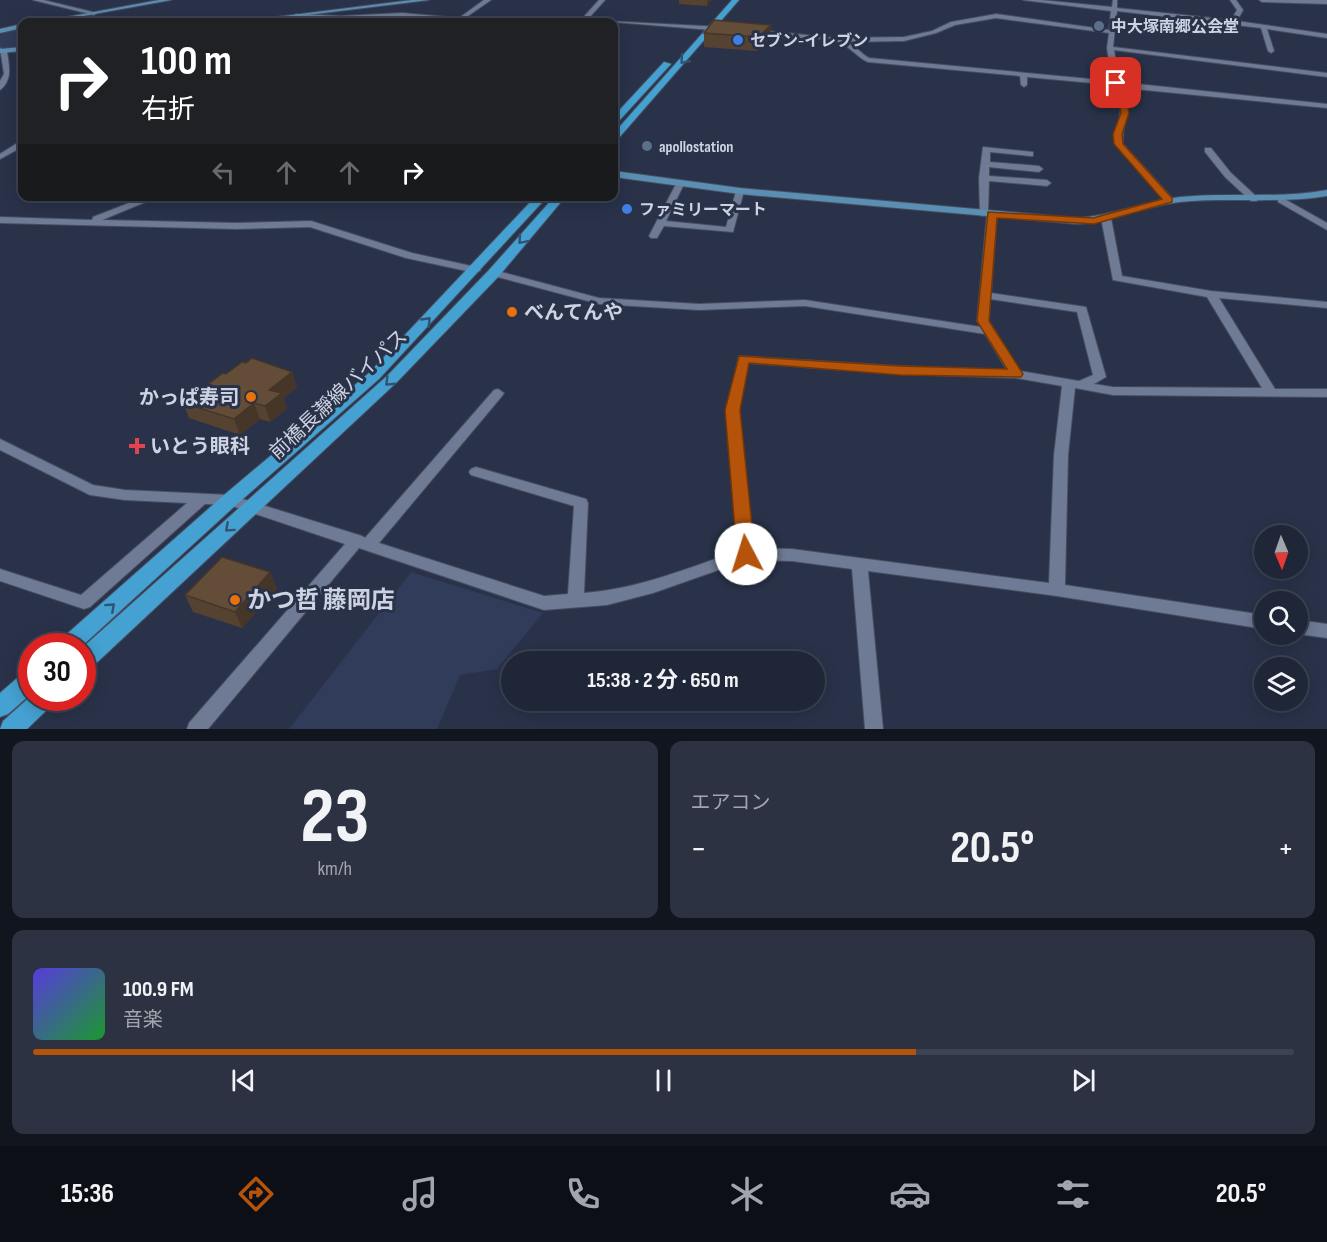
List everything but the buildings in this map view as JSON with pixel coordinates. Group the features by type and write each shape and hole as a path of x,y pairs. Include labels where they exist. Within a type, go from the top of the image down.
{"main road":[{"path":"618,117 726,0"},
{"path":"618,133 736,0"},
{"name":"前橋長瀞線バイパス","path":"82,633 230,500 374,376 538,201"},
{"name":"前橋長瀞線バイパス","path":"96,649 392,380 494,273 557,201"},
{"path":"0,707 18,691"},
{"path":"11,729 30,711"}],"street":[{"path":"36,0 94,13"},
{"path":"46,3 57,0"},
{"path":"66,18 168,0"},
{"path":"277,18 426,0"},
{"path":"462,18 488,0"},
{"path":"586,18 602,0"},
{"path":"1026,0 1233,22 1327,36"},
{"path":"1115,0 1110,48 1125,113 1118,134 1119,144 1169,200"},
{"path":"1233,0 1240,10 1233,22"},
{"path":"1262,0 1327,2"},
{"path":"296,16 312,18 402,15 424,18"},
{"path":"747,31 836,40 904,39 934,32 952,23 987,16 1112,32"},
{"path":"618,23 735,30"},
{"path":"1263,26 1271,51"},
{"path":"0,31 18,28"},
{"path":"836,40 854,47 862,57 868,60 1023,73 1327,106"},
{"path":"1110,48 1327,75"},
{"path":"0,88 4,74 1,51 18,49"},
{"path":"1023,73 1024,85"},
{"path":"0,156 18,146"},
{"path":"1016,374 987,331 983,321 987,214 983,178 986,149 1030,154"},
{"path":"0,150 10,151"},
{"path":"1208,150 1228,175 1254,199"},
{"path":"986,164 1039,168"},
{"path":"618,175 740,191 1077,221 1106,218 1169,200 1281,200 1327,193"},
{"path":"983,178 1047,183"},
{"path":"654,236 680,184"},
{"path":"661,223 730,230 740,191"},
{"path":"1281,200 1327,227"},
{"path":"87,223 143,201"},
{"path":"1106,218 1117,278 1211,294 1327,305"},
{"path":"0,220 236,226 311,224 410,256 476,270"},
{"path":"494,273 598,301 699,306 805,303 987,331"},
{"path":"1211,294 1271,393"},
{"path":"985,295 1082,309 1100,377 1075,383"},
{"path":"746,554 733,410 744,359 900,370 1016,374 1113,391 1327,393"},
{"path":"1057,590 1061,455 1075,383"},
{"path":"196,729 498,393"},
{"path":"0,444 90,490 125,495 230,500 544,603 576,601 653,587 717,562 746,554 792,555 1057,590 1254,620"},
{"path":"476,472 581,504 576,601"},
{"path":"0,575 84,603 202,498"},
{"path":"859,564 874,729"},
{"path":"1308,628 1327,631"}],"shaded area":[{"path":"18,30 18,47 0,48 0,35 3,32"},
{"path":"411,572 543,613 512,651 501,651 501,664 497,669 460,675 437,729 289,729"}],"place":[{"name":"中大塚南郷公会堂","path":"1099,26"},
{"name":"セブン-イレブン","path":"738,40"},
{"name":"apollostation","path":"647,146"},
{"name":"ファミリーマート","path":"627,209"},
{"name":"べんてんや","path":"512,312"},
{"name":"かっぱ寿司","path":"251,397"},
{"name":"いとう眼科","path":"137,446"},
{"name":"かつ哲 藤岡店","path":"235,600"}],"route":[{"path":"746,554 733,410 744,359 900,370 1016,374 987,331 983,321 992,214 1094,221 1169,200 1119,144 1118,134 1125,113 1124,98 1120,85 1116,83"}]}
